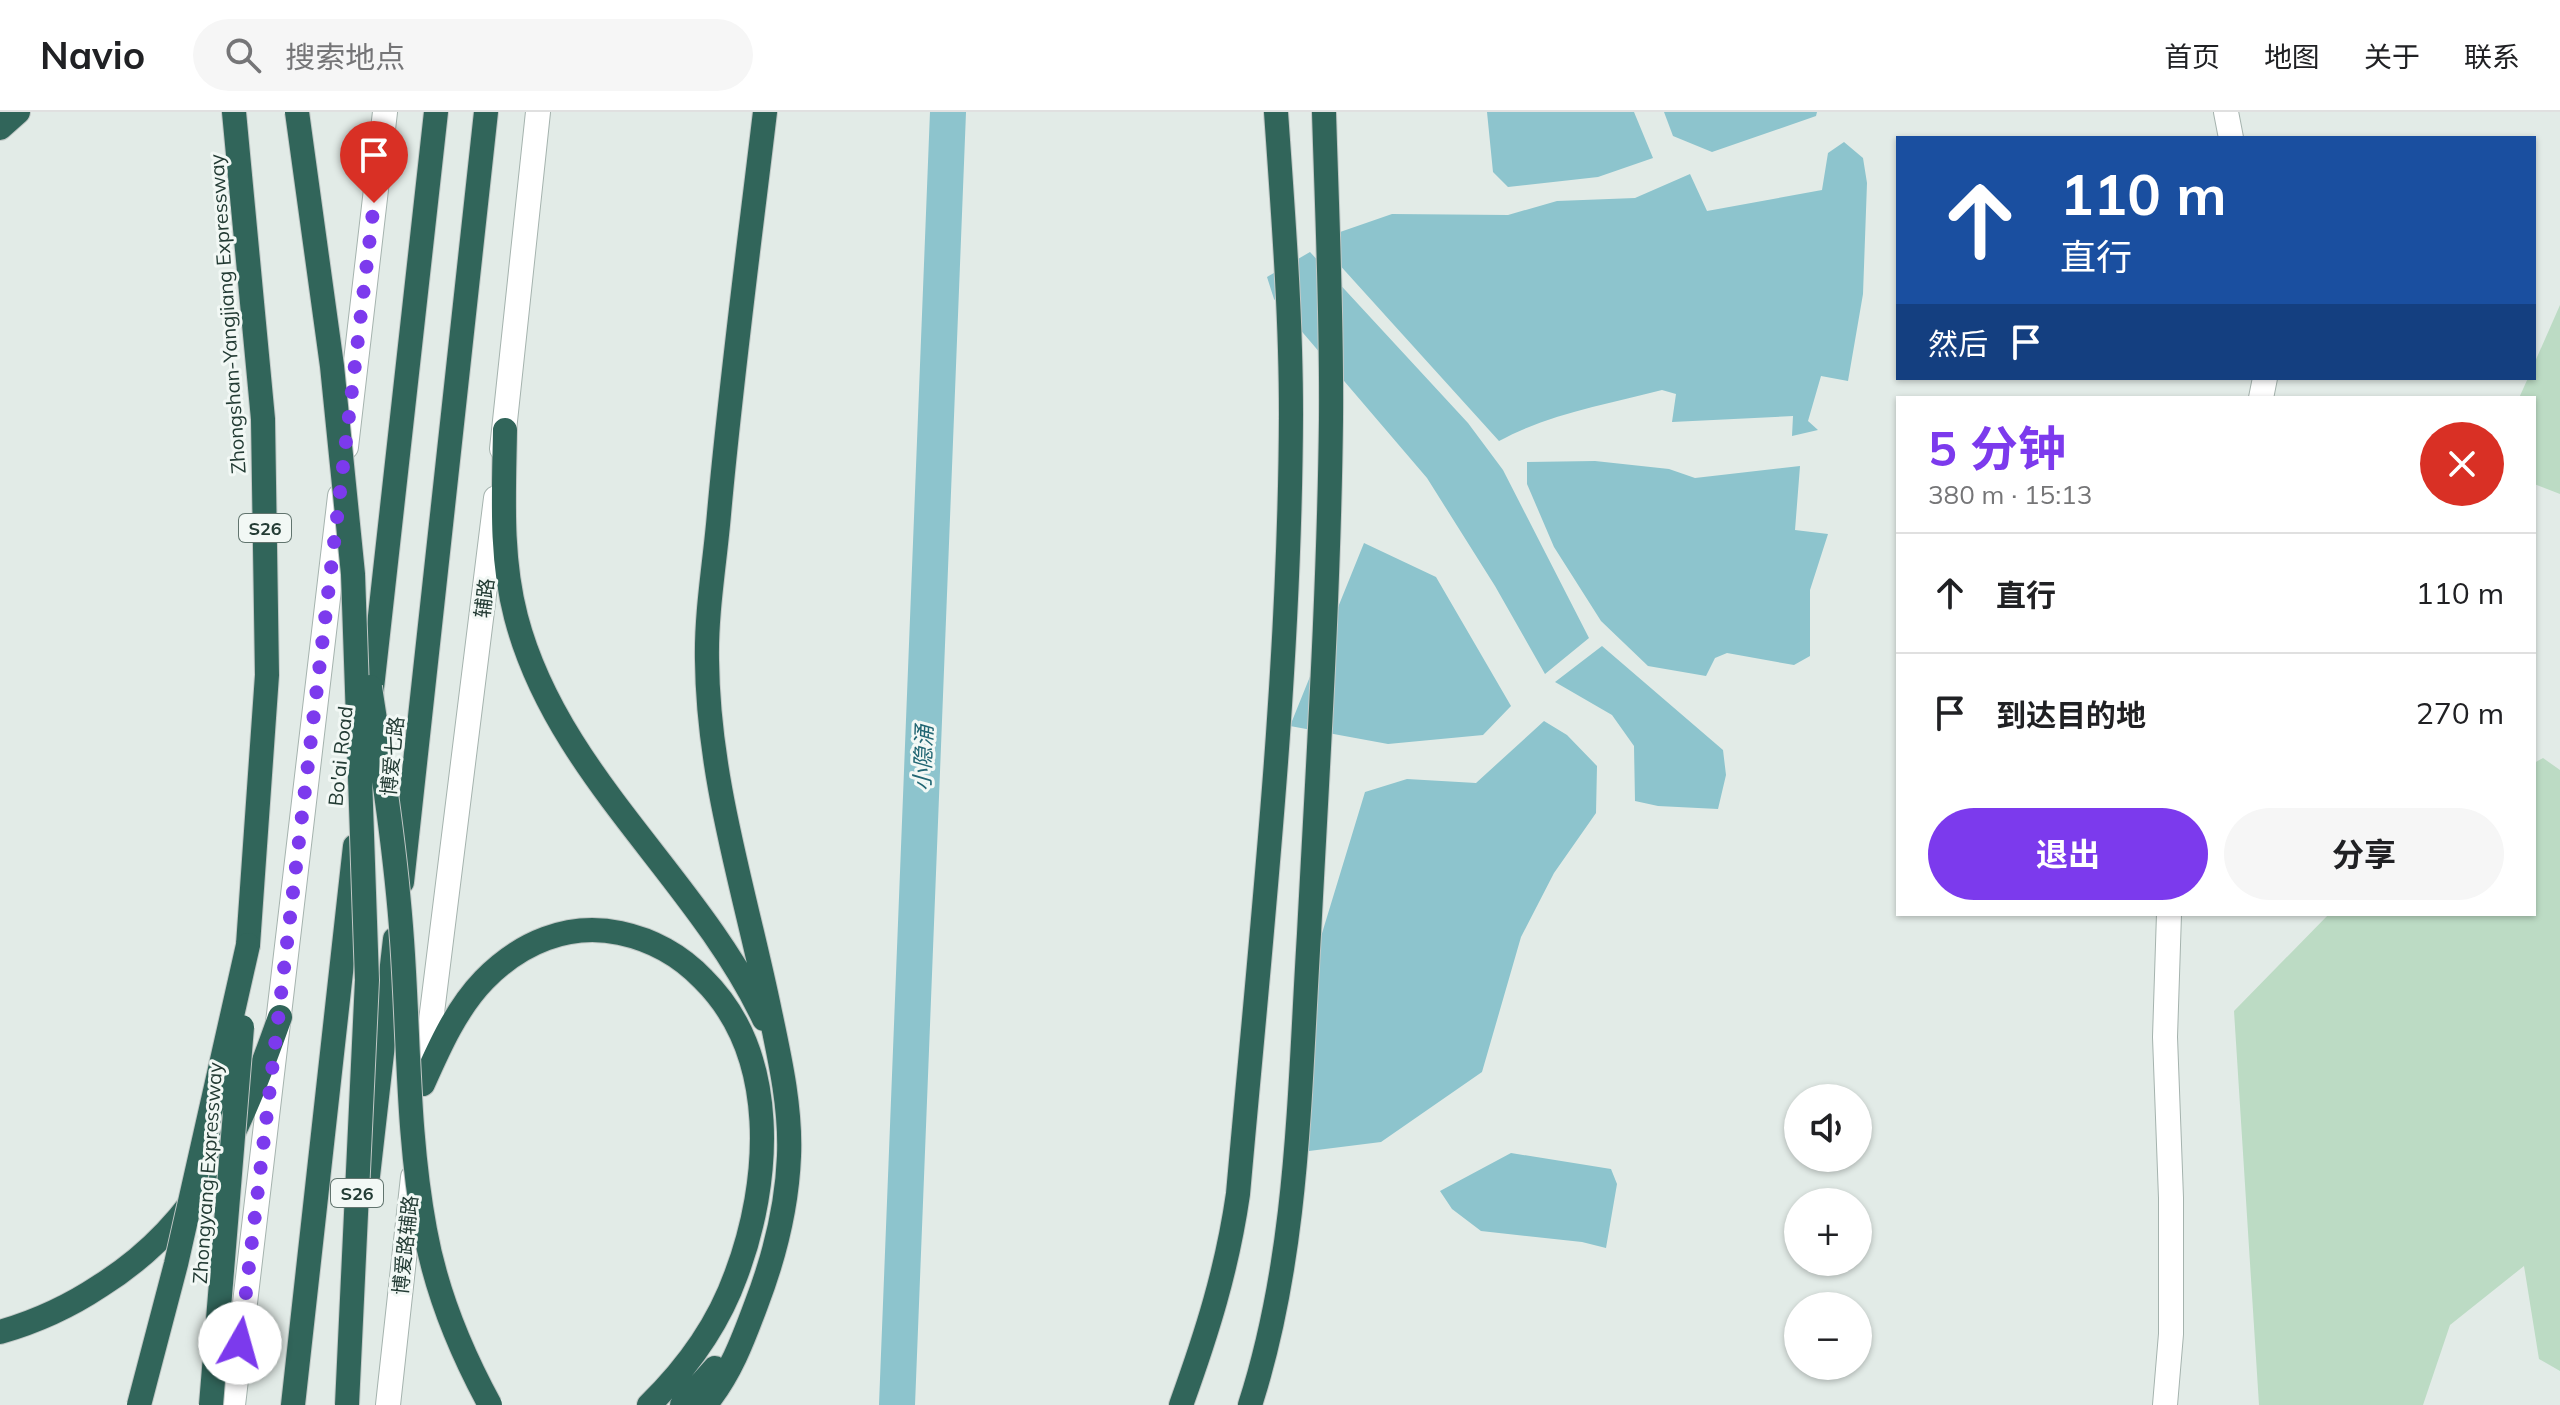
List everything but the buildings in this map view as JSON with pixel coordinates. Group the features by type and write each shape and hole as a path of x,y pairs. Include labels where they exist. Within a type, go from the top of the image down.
{"highway":[{"path":"0,128 18,112"},
{"name":"Zhongshan-Yangjiang Expressway","path":"234,112 260,389 267,675 248,945"},
{"name":"S26","path":"297,112 332,366 353,574 367,980 344,1405"},
{"name":"Bo'ai Road","path":"293,1405 436,112"},
{"name":"博爱七路","path":"344,1405 486,112"},
{"path":"705,1405 736,1357 756,1306 776,1245 789,1156 788,1118 779,1054 724,816 709,719 706,657 727,424 765,112"},
{"path":"1181,1405 1203,1345 1230,1248 1238,1194 1280,692 1291,415 1289,323 1276,112"},
{"path":"1250,1405 1266,1356 1287,1251 1321,726 1331,417 1324,112"},
{"path":"505,430 505,557 516,618 538,676 567,733 590,768 735,968 779,1054"},
{"path":"353,574 393,843 402,938 411,1111 425,1229 446,1308 466,1360 490,1405"},
{"path":"423,1084 458,1014 481,982 509,956 536,941 571,931 603,929 636,936 665,949 690,966 712,987 746,1044 755,1076 762,1116 758,1196 744,1252 719,1315 676,1379 649,1405"},
{"path":"139,1405 172,1279 248,945"},
{"name":"Zhongyang Expressway","path":"211,1405 248,945"},
{"path":"0,1332 79,1300 146,1254 175,1226 201,1192 242,1119 280,1017"},
{"path":"682,1405 713,1371 756,1306"},
{"path":"1166,1405 1203,1345"}],"street":[{"path":"233,1405 385,112"},
{"name":"辅路","path":"423,1084 505,430 538,112"},
{"path":"2226,112 2231,136"},
{"path":"2165,1405 2171,1334 2171,1198 2165,1037 2169,916"},
{"name":"博爱路辅路","path":"388,1405 423,1084"}],"green space":[{"path":"2560,305 2560,494 2536,485 2536,396 2520,396 2527,380 2536,380 2536,359"},
{"path":"2543,758 2560,770 2560,1371 2539,1359 2524,1266 2450,1325 2423,1405 2259,1405 2234,1011 2327,916 2536,916 2536,762"}],"water":[{"path":"1487,112 1634,112 1653,158 1598,177 1508,187 1493,172"},
{"path":"1664,112 1817,112 1816,116 1712,152 1673,136"},
{"path":"1844,142 1863,158 1867,183 1863,294 1848,381 1821,376 1808,421 1818,430 1792,436 1793,416 1672,422 1676,394 1662,390 1558,417 1499,441 1317,240 1392,214 1508,215 1557,201 1635,198 1690,174 1707,211 1822,190 1828,153"},
{"path":"1310,252 1468,423 1503,470 1589,638 1545,674 1495,586 1427,478 1274,299 1267,277"},
{"path":"1595,461 1669,469 1695,478 1800,466 1795,530 1828,534 1810,590 1810,656 1794,665 1727,653 1715,658 1706,676 1648,666 1601,621 1554,547 1527,484 1527,462"},
{"path":"1364,543 1436,577 1511,706 1483,735 1388,744 1290,726"},
{"path":"1602,646 1723,750 1726,775 1718,809 1658,806 1635,801 1634,746 1612,715 1555,682"},
{"path":"1544,721 1567,735 1597,766 1596,813 1554,873 1521,937 1482,1072 1381,1142 1309,1151 1293,1120 1309,976 1365,792 1407,779 1476,783"},
{"path":"1511,1153 1611,1169 1617,1184 1606,1248 1582,1242 1481,1231 1452,1209 1440,1191"}],"waterway":[{"name":"小隐涌","path":"897,1405 948,112"}],"route":[{"path":"240,1343 374,203"}]}
